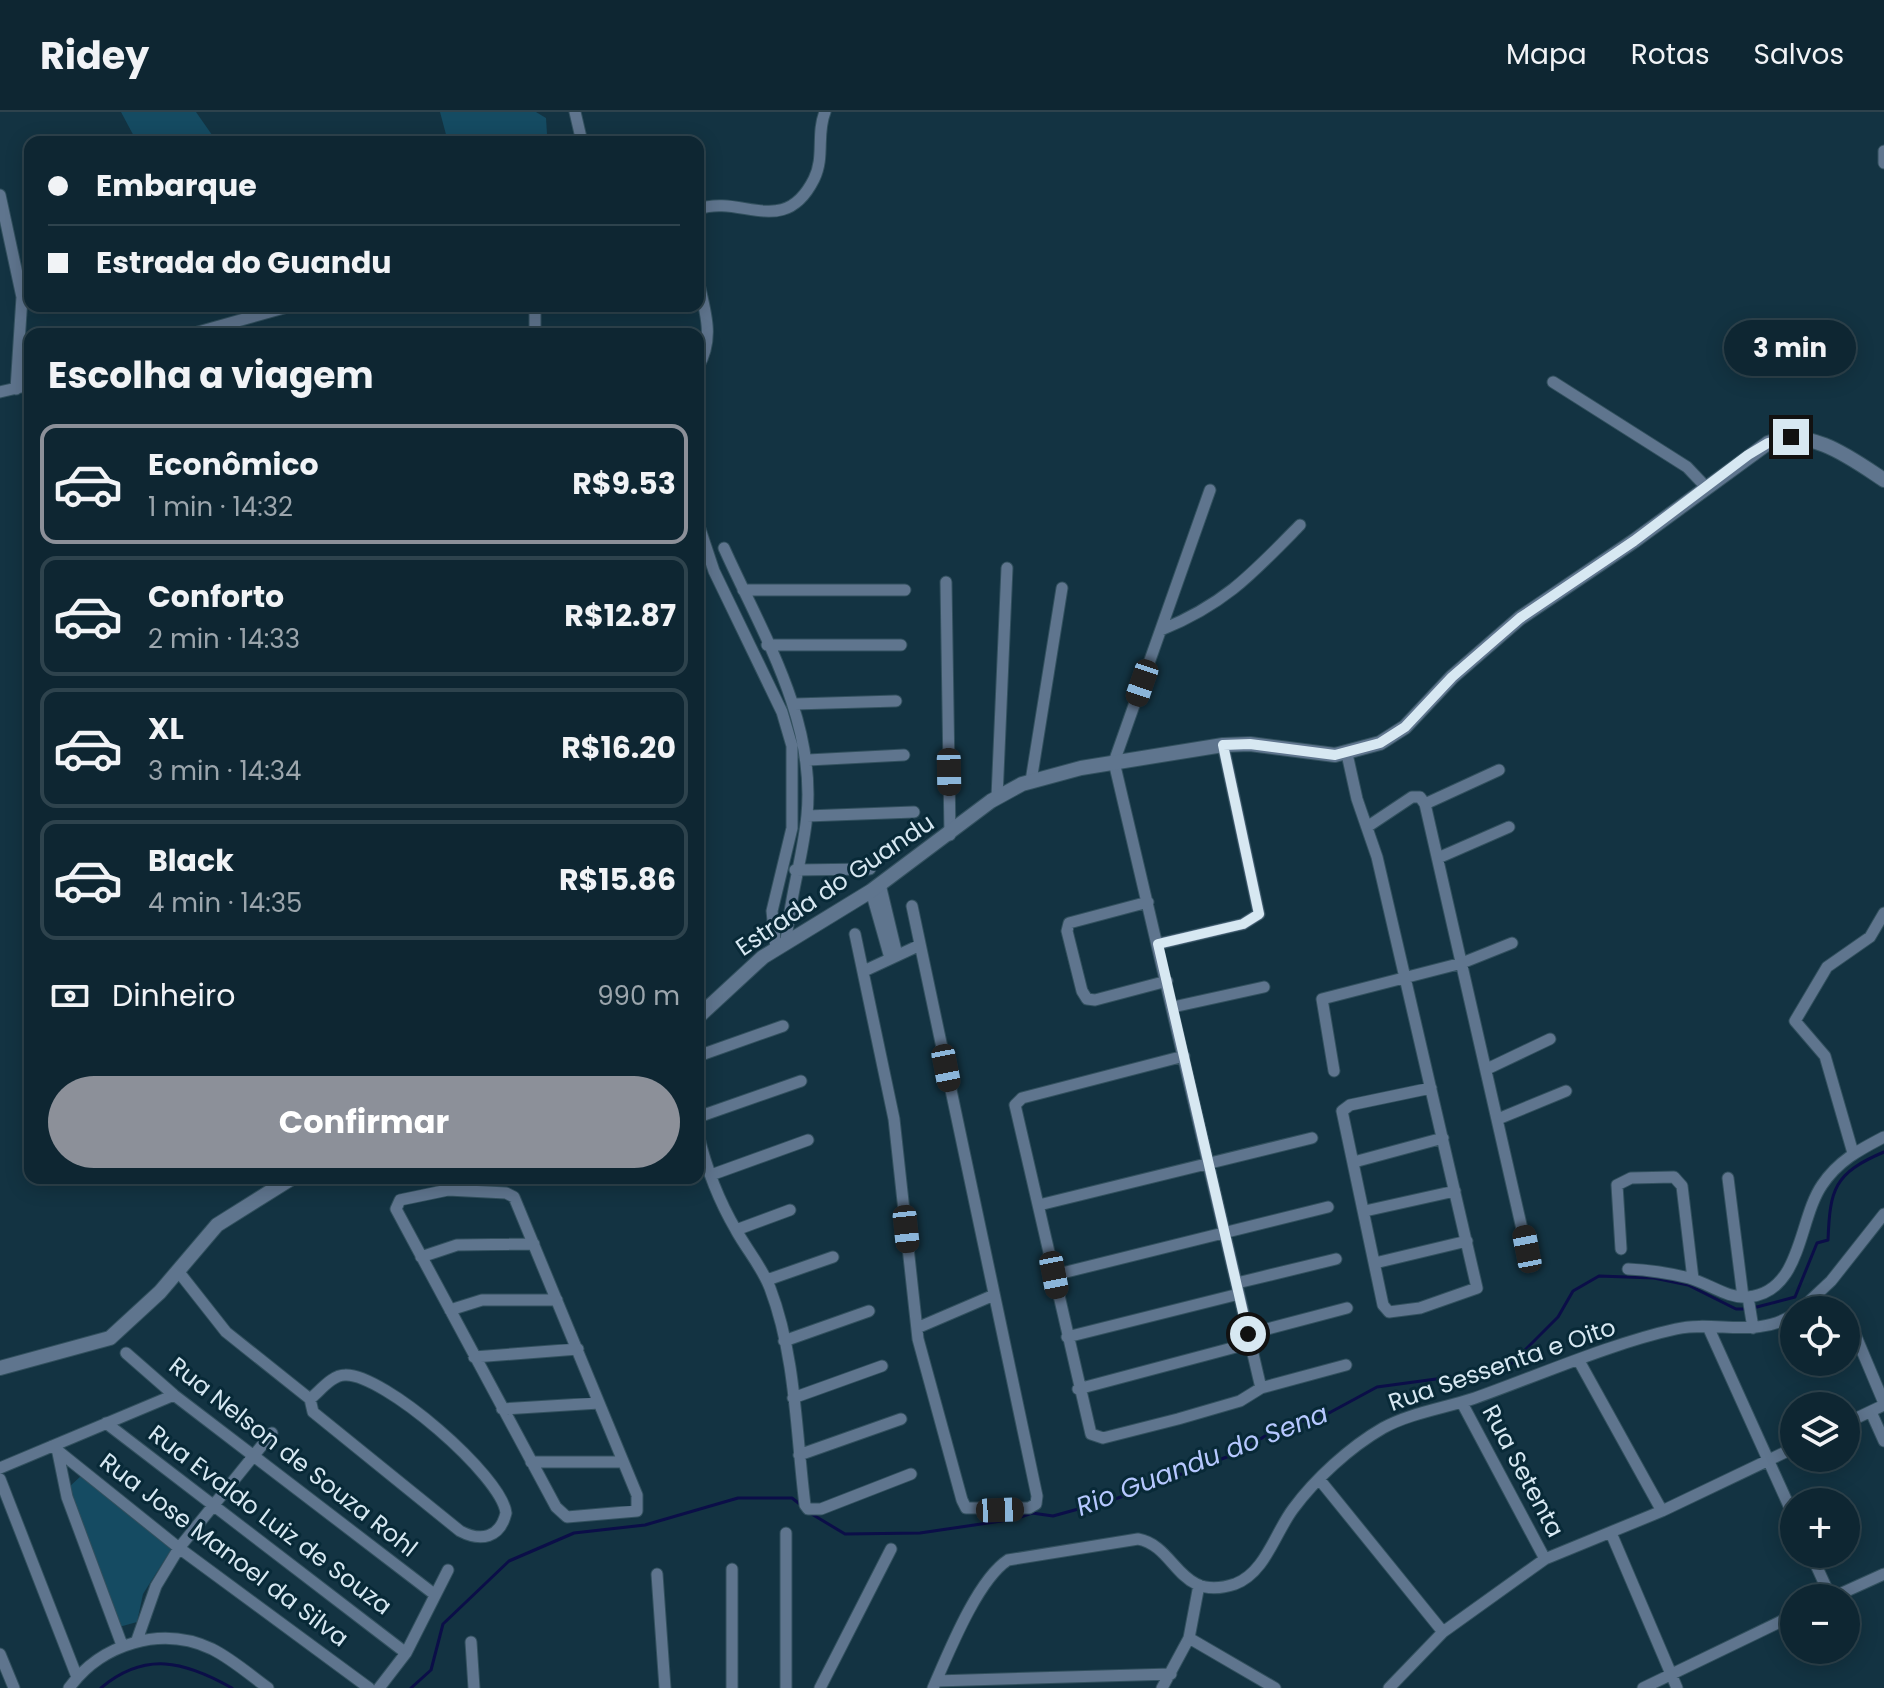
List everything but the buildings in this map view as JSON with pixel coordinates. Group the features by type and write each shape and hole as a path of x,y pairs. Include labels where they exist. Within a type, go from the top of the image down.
{"street":[{"path":"575,112 581,136"},
{"path":"704,208 731,205 766,214 792,205 813,182 820,165 820,132 825,112"},
{"path":"1884,151 1884,163"},
{"path":"0,195 22,297 16,389"},
{"path":"704,307 709,329 704,354"},
{"path":"212,328 270,312"},
{"path":"1553,382 1687,467 1705,486"},
{"path":"0,392 24,387"},
{"name":"Estrada do Guandu","path":"704,1011 732,983 781,946 875,887 950,835 997,797 1031,781 1114,762 1223,745 1347,754 1364,750 1395,734 1452,677 1520,618 1634,541 1757,449 1787,437 1832,448 1884,480"},
{"path":"1210,490 1114,762 1261,1388"},
{"path":"1161,630 1202,613 1229,595 1300,525"},
{"path":"704,544 714,571 782,712 792,746 792,828 772,911 781,946"},
{"path":"724,548 795,704 808,760 807,816 781,946"},
{"path":"997,797 1007,568"},
{"path":"946,582 950,835"},
{"path":"1031,781 1062,588"},
{"path":"743,590 905,590"},
{"path":"767,645 901,645"},
{"path":"795,704 896,701"},
{"path":"1158,944 1243,924 1259,914 1223,745"},
{"path":"1347,754 1405,977 1467,1241 1477,1288 1420,1308 1387,1311 1342,1116 1343,1108 1431,1088"},
{"path":"808,760 904,755"},
{"path":"1425,804 1499,770"},
{"path":"1367,827 1412,797 1420,797 1425,804 1530,1264"},
{"path":"807,816 914,812"},
{"path":"1438,858 1509,827"},
{"path":"795,870 870,869"},
{"path":"875,887 894,956"},
{"path":"1148,902 1067,925 1082,991 1087,999 1095,1000 1167,981"},
{"path":"855,934 894,1119 917,1328 925,1370 964,1505 976,1511 1029,1508 1036,1504 1037,1496 912,906"},
{"path":"1853,1153 1825,1056 1813,1039 1800,1029 1797,1014 1818,979 1834,961 1876,932 1884,913"},
{"path":"1334,1071 1321,1000 1462,963 1512,943"},
{"path":"864,971 920,945"},
{"path":"1173,1007 1264,987"},
{"path":"704,1054 783,1026"},
{"path":"1487,1069 1550,1039"},
{"path":"1184,1056 1017,1101 1015,1110 1091,1434 1103,1438 1240,1401 1261,1388 1346,1365"},
{"path":"704,1115 801,1081"},
{"path":"1498,1119 1566,1091"},
{"path":"1628,1269 1693,1279 1747,1299 1768,1290 1786,1273 1816,1194 1829,1175 1853,1153 1884,1137"},
{"path":"1039,1205 1312,1138"},
{"path":"1354,1162 1443,1138"},
{"path":"711,1175 808,1140"},
{"path":"704,1153 736,1230 767,1280 784,1341 805,1505 813,1510 911,1474"},
{"path":"1621,1249 1617,1185 1631,1178 1674,1177 1682,1186 1693,1279"},
{"path":"1728,1178 1753,1325"},
{"path":"0,1368 110,1338 178,1271 217,1225 282,1184"},
{"path":"446,1184 510,1193 637,1495 637,1511 567,1517 556,1507 401,1220 397,1204 400,1200 446,1184"},
{"path":"1365,1211 1455,1191"},
{"path":"1054,1275 1328,1207"},
{"path":"736,1230 790,1210"},
{"path":"1815,1296 1831,1281 1884,1214"},
{"path":"1375,1263 1467,1241"},
{"path":"421,1257 457,1245 534,1244"},
{"path":"767,1280 833,1257"},
{"path":"1067,1337 1336,1259"},
{"path":"178,1271 201,1305 226,1332 310,1399 313,1412 460,1531 478,1538 489,1538 497,1532 506,1513 496,1488 457,1446 399,1401 369,1382 343,1375 310,1399"},
{"path":"917,1328 994,1295"},
{"path":"450,1310 470,1301 557,1300"},
{"path":"1078,1389 1347,1308"},
{"path":"784,1341 869,1311"},
{"name":"Rua Sessenta e Oito","path":"1199,1585 1227,1586 1251,1576 1292,1511 1319,1479 1382,1429 1678,1328 1709,1329 1780,1321"},
{"path":"1709,1329 1781,1488"},
{"path":"1860,1346 1884,1404 1860,1417"},
{"path":"474,1357 578,1349"},
{"name":"Rua Nelson de Souza Rohl","path":"126,1353 174,1395 434,1594"},
{"path":"1579,1361 1662,1511"},
{"path":"793,1398 882,1366"},
{"path":"0,1468 55,1450 106,1423 174,1395"},
{"path":"502,1409 599,1403"},
{"name":"Rua Setenta","path":"1462,1403 1545,1559"},
{"path":"1871,1412 1884,1441"},
{"path":"799,1455 901,1419"},
{"name":"Rua Evaldo Luiz de Souza","path":"106,1423 406,1653"},
{"path":"137,1640 156,1586 179,1548 272,1433"},
{"path":"55,1450 61,1478 122,1645"},
{"name":"Rua Jose Manoel da Silva","path":"55,1450 179,1548 369,1688"},
{"path":"1389,1688 1443,1632 1545,1559 1662,1511 1780,1454"},
{"path":"531,1462 623,1462"},
{"path":"0,1479 77,1677"},
{"path":"1319,1479 1443,1632"},
{"path":"786,1533 786,1688"},
{"path":"1611,1533 1677,1688"},
{"path":"1162,1688 1171,1674 1189,1638 1199,1585 1189,1581 1157,1548 1143,1540 1017,1557 1002,1565 987,1582 934,1685 1051,1683 1171,1674"},
{"path":"820,1688 891,1549"},
{"path":"732,1569 732,1688"},
{"path":"379,1688 406,1653 448,1570"},
{"path":"657,1574 665,1688"},
{"path":"1860,1585 1884,1574"},
{"path":"1643,1688 1780,1622"},
{"path":"1189,1638 1275,1688"},
{"path":"69,1688 77,1677 122,1645 137,1640 190,1641 212,1649 268,1688"},
{"path":"471,1642 474,1688"},
{"path":"0,1654 14,1688"}],"shaded area":[{"path":"121,112 196,112 213,136 134,136"},
{"path":"440,112 536,112 546,118 546,136 446,136"},
{"path":"82,1475 172,1548 143,1594 137,1622 119,1627 68,1488"}],"waterway":[{"name":"Rio Guandu do Sena","path":"1753,1308 1795,1297 1817,1243 1828,1240 1833,1195 1838,1185 1854,1167 1884,1152"},
{"name":"Rio Guandu do Sena","path":"810,1513 845,1534 920,1533 1015,1519 1032,1513 1053,1516 1118,1498 1240,1452 1276,1429 1329,1413 1377,1387 1451,1377 1481,1380 1507,1368 1558,1317 1573,1291 1599,1276 1654,1278 1688,1285 1736,1309 1746,1309"},
{"name":"Rio Guandu do Sena","path":"411,1688 431,1670 443,1624 509,1561 574,1533 645,1525 738,1498 792,1498 801,1505"},
{"name":"Rio Guandu do Sena","path":"101,1688 133,1669 165,1664 197,1671 232,1688"}],"route":[{"path":"1248,1334 1158,944 1243,924 1254,920 1260,911 1223,745 1250,744 1335,755 1364,750 1380,743 1405,727 1452,677 1550,595 1664,520 1748,455 1768,443 1791,437"}]}
